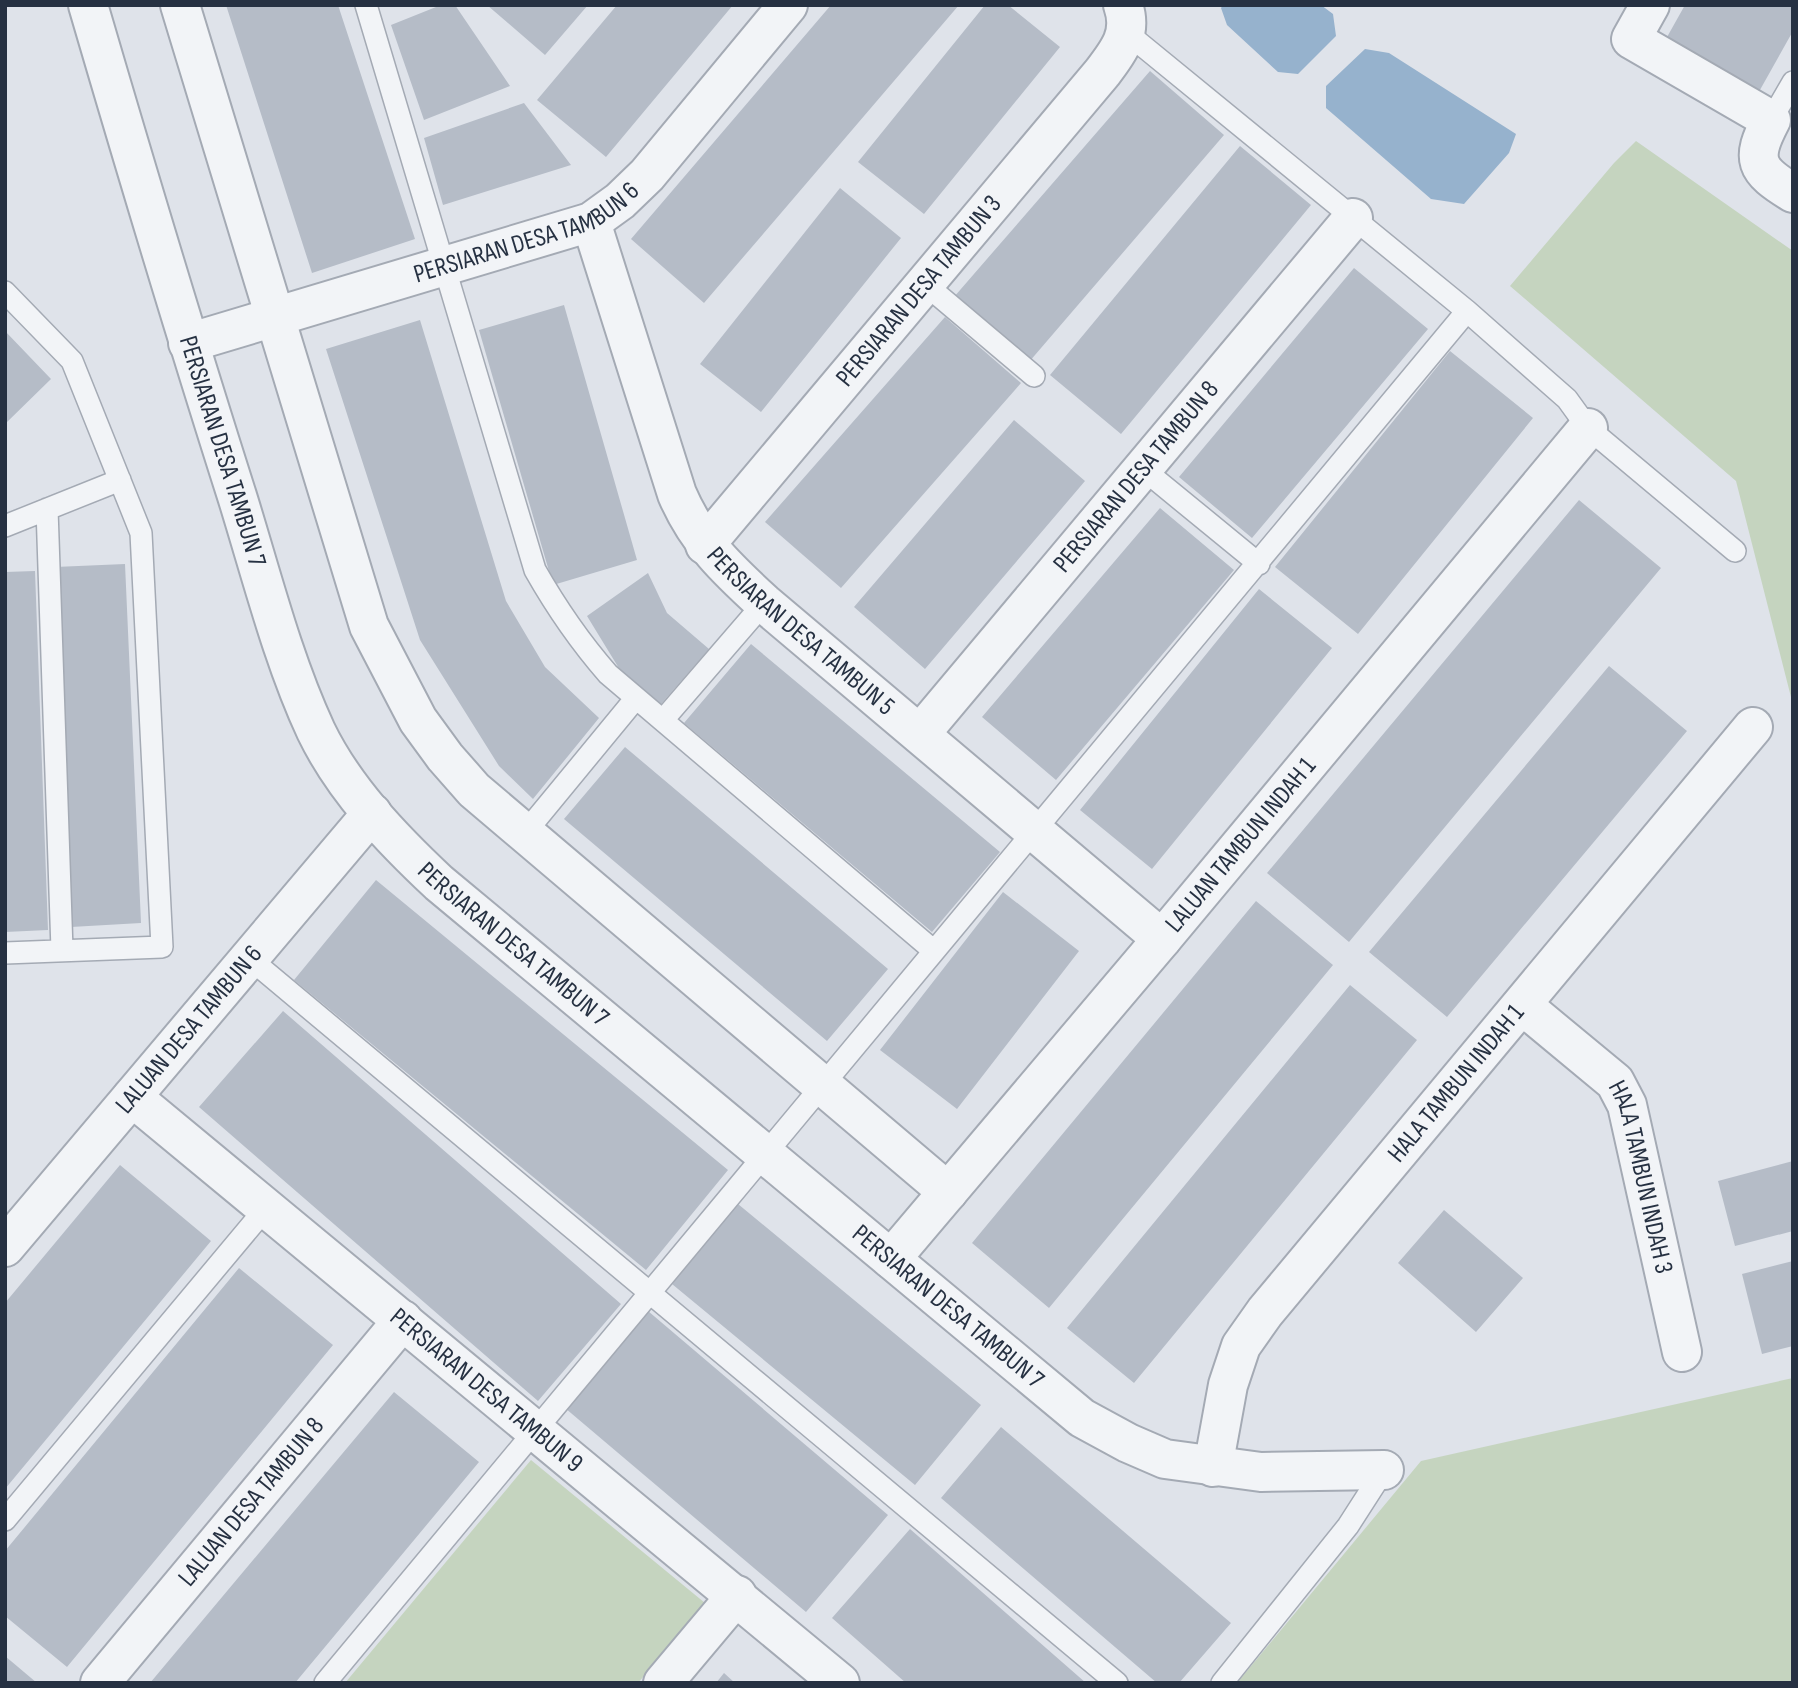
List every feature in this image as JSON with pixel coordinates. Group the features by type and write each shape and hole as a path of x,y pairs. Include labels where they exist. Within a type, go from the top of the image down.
{"street":[{"name":"PERSIARAN DESA TAMBUN 7","path":"88,5 188,343 293,674 317,732 341,773 406,852 439,883 1082,1418 1128,1443 1166,1459 1261,1472 1384,1470"},
{"path":"180,5 369,626 418,720 474,790 948,1192"},
{"name":"PERSIARAN DESA TAMBUN 6","path":"188,343 591,222 621,201 647,175 788,5"},
{"path":"1650,5 1631,39 1771,120 1759,143 1757,160 1767,175 1793,193"},
{"name":"PERSIARAN DESA TAMBUN 3","path":"705,545 1102,73 1117,53 1125,19"},
{"name":"PERSIARAN DESA TAMBUN 8","path":"920,734 1353,218"},
{"name":"PERSIARAN DESA TAMBUN 5","path":"591,222 677,494 688,521 705,545 729,572 764,603 1162,939"},
{"name":"LALUAN TAMBUN INDAH 1","path":"891,1259 1588,428"},
{"name":"HALA TAMBUN INDAH 1","path":"1213,1466 1228,1385 1241,1346 1265,1312 1753,727"},
{"name":"LALUAN DESA TAMBUN 6","path":"5,1247 372,813"},
{"name":"HALA TAMBUN INDAH 3","path":"1522,1005 1615,1082 1627,1105 1682,1352"},
{"name":"PERSIARAN DESA TAMBUN 9","path":"132,1097 737,1595 840,1683"},
{"name":"LALUAN DESA TAMBUN 8","path":"100,1683 403,1320"},
{"path":"663,1683 737,1595"}],"lane":[{"path":"366,5 535,570 551,599 608,674 934,951"},
{"path":"1125,19 1353,218 1558,390 1588,428 1735,551"},
{"path":"1771,120 1793,82"},
{"path":"925,284 1034,376"},
{"path":"5,292 72,361 141,533 162,947 5,953"},
{"path":"324,1683 534,1428 1259,564 1467,311"},
{"path":"1143,469 1259,564"},
{"path":"5,526 120,480"},
{"path":"47,509 62,950"},
{"path":"663,720 764,603"},
{"path":"524,834 636,698"},
{"path":"249,958 1117,1683"},
{"path":"5,1520 267,1208"},
{"path":"1222,1683 1348,1526 1384,1470"}],"green space":[{"path":"1636,141 1793,251 1793,705 1736,481 1510,286 1614,163"},
{"path":"1793,1378 1793,1683 1237,1683 1421,1461"},
{"path":"531,1460 705,1603 638,1683 345,1683"}],"water":[{"path":"1223,5 1321,5 1333,14 1336,36 1298,74 1278,72 1227,25 1221,8"},
{"path":"1365,49 1389,53 1516,134 1509,153 1464,204 1431,199 1326,108 1326,86"}],"building":[{"path":"226,5 338,5 415,239 312,273"},
{"path":"441,5 455,5 510,86 424,120 391,25"},
{"path":"487,5 588,5 545,55"},
{"path":"617,5 733,5 606,157 537,100"},
{"path":"831,5 959,5 704,303 631,239"},
{"path":"985,5 1008,5 1060,47 924,214 858,162"},
{"path":"1685,5 1793,5 1793,31 1756,97 1662,46"},
{"path":"1150,71 1224,135 1029,362 954,297"},
{"path":"524,103 571,165 443,205 424,138"},
{"path":"1240,146 1311,205 1121,434 1050,375"},
{"path":"840,188 901,238 761,412 700,364"},
{"path":"1354,268 1428,329 1252,538 1179,477"},
{"path":"564,305 637,560 553,585 479,330"},
{"path":"945,317 1021,383 841,588 765,522"},
{"path":"420,320 506,601 545,667 599,718 533,799 499,766 420,640 326,349"},
{"path":"5,331 51,379 5,424"},
{"path":"1450,351 1533,418 1358,634 1275,567"},
{"path":"1014,420 1085,481 925,669 854,607"},
{"path":"1579,500 1661,568 1349,942 1267,873"},
{"path":"1160,508 1234,570 1056,780 982,717"},
{"path":"125,564 141,923 71,927 55,567"},
{"path":"35,571 48,930 5,932 5,572"},
{"path":"648,573 667,613 709,649 661,704 620,670 587,616"},
{"path":"1259,589 1332,648 1152,869 1080,810"},
{"path":"751,644 1000,852 932,932 684,723"},
{"path":"1609,666 1687,731 1447,1017 1369,952"},
{"path":"625,747 888,969 827,1041 564,819"},
{"path":"376,880 728,1170 646,1270 294,980"},
{"path":"1003,892 1079,951 957,1109 880,1050"},
{"path":"1256,901 1333,965 1049,1308 972,1243"},
{"path":"1350,985 1417,1040 1134,1383 1067,1328"},
{"path":"283,1011 621,1304 538,1401 199,1107"},
{"path":"1793,1161 1793,1231 1735,1246 1718,1181"},
{"path":"120,1165 211,1241 5,1489 5,1303"},
{"path":"738,1204 981,1405 915,1485 672,1284"},
{"path":"1444,1210 1523,1278 1476,1332 1398,1263"},
{"path":"1793,1261 1793,1346 1762,1354 1742,1274"},
{"path":"239,1268 333,1345 67,1667 5,1616 5,1551"},
{"path":"648,1311 888,1515 806,1612 565,1408"},
{"path":"394,1392 479,1462 295,1683 150,1683"},
{"path":"1001,1427 1231,1623 1179,1683 1157,1683 941,1498"},
{"path":"910,1529 1086,1683 906,1683 832,1618"},
{"path":"5,1656 37,1683 5,1683"},
{"path":"724,1673 735,1683 716,1683"}]}
